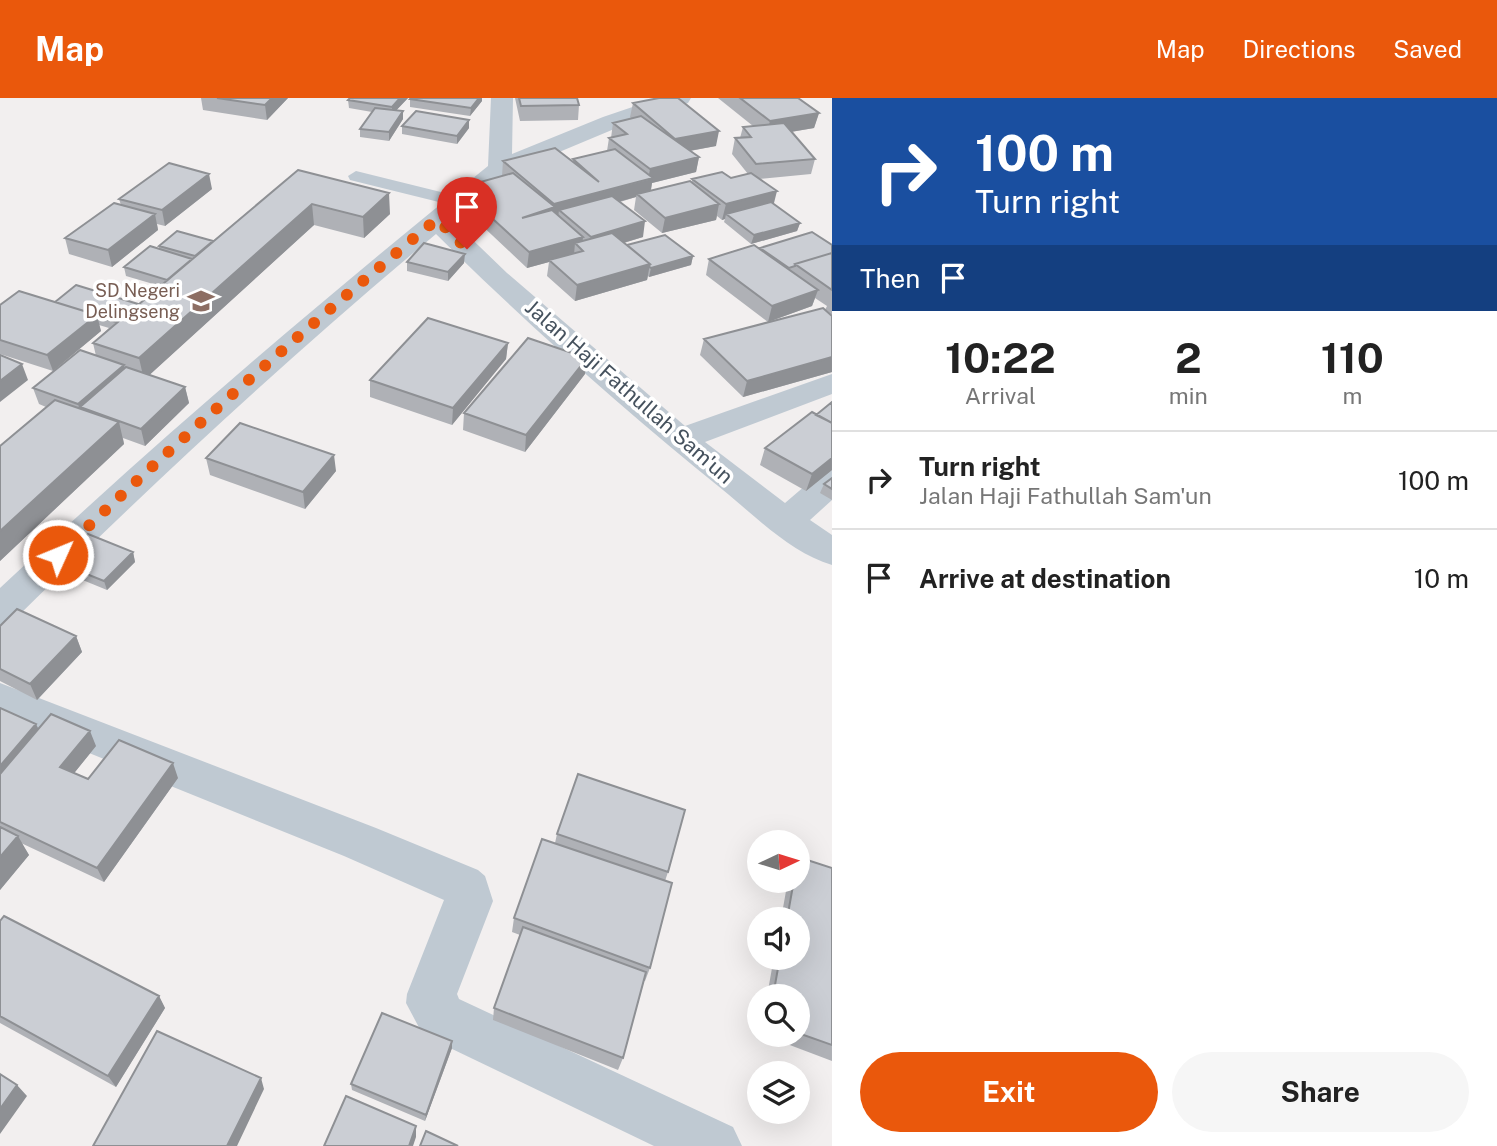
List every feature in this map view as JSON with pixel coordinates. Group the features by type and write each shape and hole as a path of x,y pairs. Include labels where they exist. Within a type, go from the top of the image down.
{"street":[{"path":"500,168 502,98"},
{"path":"0,611 136,480 331,307 500,168 611,122 680,98"},
{"name":"Jalan Haji Fathullah Sam'un","path":"448,211 497,279 681,439 786,522 832,552"},
{"path":"681,439 832,383"},
{"path":"786,522 832,481"},
{"path":"0,699 461,885 468,891 469,901 432,993 431,1003 441,1017 714,1146"}],"lane":[{"path":"356,176 448,211"}],"building":[{"path":"217,98 272,98 265,105"},
{"path":"400,98 392,107 348,100"},
{"path":"411,98 479,98 471,108"},
{"path":"519,98 577,98 579,105 521,106"},
{"path":"678,98 719,131 675,139 633,103"},
{"path":"740,98 798,98 819,113 770,121"},
{"path":"375,108 403,111 389,132 360,129"},
{"path":"416,111 469,120 457,136 402,126"},
{"path":"641,116 699,157 650,169 609,138 627,134 613,123"},
{"path":"784,123 815,159 756,164 735,138 751,137 743,127"},
{"path":"555,148 599,182 573,159 615,149 653,178 554,204 503,161"},
{"path":"169,163 209,174 162,210 119,199"},
{"path":"298,170 389,193 363,217 312,204 139,358 93,343"},
{"path":"722,172 731,178 751,173 777,191 726,204 692,179"},
{"path":"513,173 555,207 522,218 552,210 583,237 529,252 459,188"},
{"path":"690,181 719,204 665,218 637,194"},
{"path":"612,196 645,221 591,237 559,210"},
{"path":"771,202 800,223 754,235 726,214"},
{"path":"114,203 155,214 108,250 65,238"},
{"path":"177,231 213,241 195,256 159,246"},
{"path":"812,232 832,245 832,253 789,268 760,248"},
{"path":"612,233 650,264 577,285 549,260 583,251 575,243"},
{"path":"665,235 693,256 651,268 650,264 627,245"},
{"path":"424,243 465,254 448,272 407,262"},
{"path":"754,245 818,290 772,306 709,259"},
{"path":"150,246 192,259 167,280 124,267"},
{"path":"832,253 832,290 795,264"},
{"path":"76,285 138,304 116,322 55,302"},
{"path":"19,291 97,315 47,355 0,340 0,305"},
{"path":"823,308 832,316 832,357 747,381 704,339"},
{"path":"428,318 508,343 453,408 370,380"},
{"path":"528,338 587,358 526,435 464,413"},
{"path":"80,350 124,365 78,404 33,388"},
{"path":"0,355 22,364 0,381"},
{"path":"126,367 185,387 141,429 80,407"},
{"path":"55,400 119,422 0,531 0,446"},
{"path":"832,402 832,423 816,415"},
{"path":"812,412 832,423 832,458 812,474 765,448"},
{"path":"240,423 334,455 303,492 206,458"},
{"path":"832,478 832,489 824,484"},
{"path":"88,534 133,552 104,581 59,563"},
{"path":"17,609 76,636 30,684 0,669 0,626"},
{"path":"0,708 36,724 0,766"},
{"path":"51,714 90,731 60,767 88,779 119,740 173,763 97,868 0,822 0,774"},
{"path":"578,774 685,810 668,872 557,834"},
{"path":"0,827 18,836 0,857"},
{"path":"542,839 672,883 650,968 514,918"},
{"path":"810,861 832,868 832,1045 810,1037 810,984 775,984 778,970 810,970 810,907 789,907 792,893 810,893"},
{"path":"4,916 159,996 108,1076 0,1016 0,921"},
{"path":"523,927 646,972 623,1058 494,1008"},
{"path":"382,1013 452,1041 426,1115 351,1084"},
{"path":"157,1031 261,1078 227,1146 93,1146"},
{"path":"0,1074 17,1085 0,1109"},
{"path":"346,1096 416,1126 409,1146 324,1146"},
{"path":"426,1131 458,1146 420,1146"}],"place":[{"name":"SD Negeri Delingseng","path":"201,301"}],"route":[{"path":"58,555 136,480 331,307 437,219 467,249"}]}
